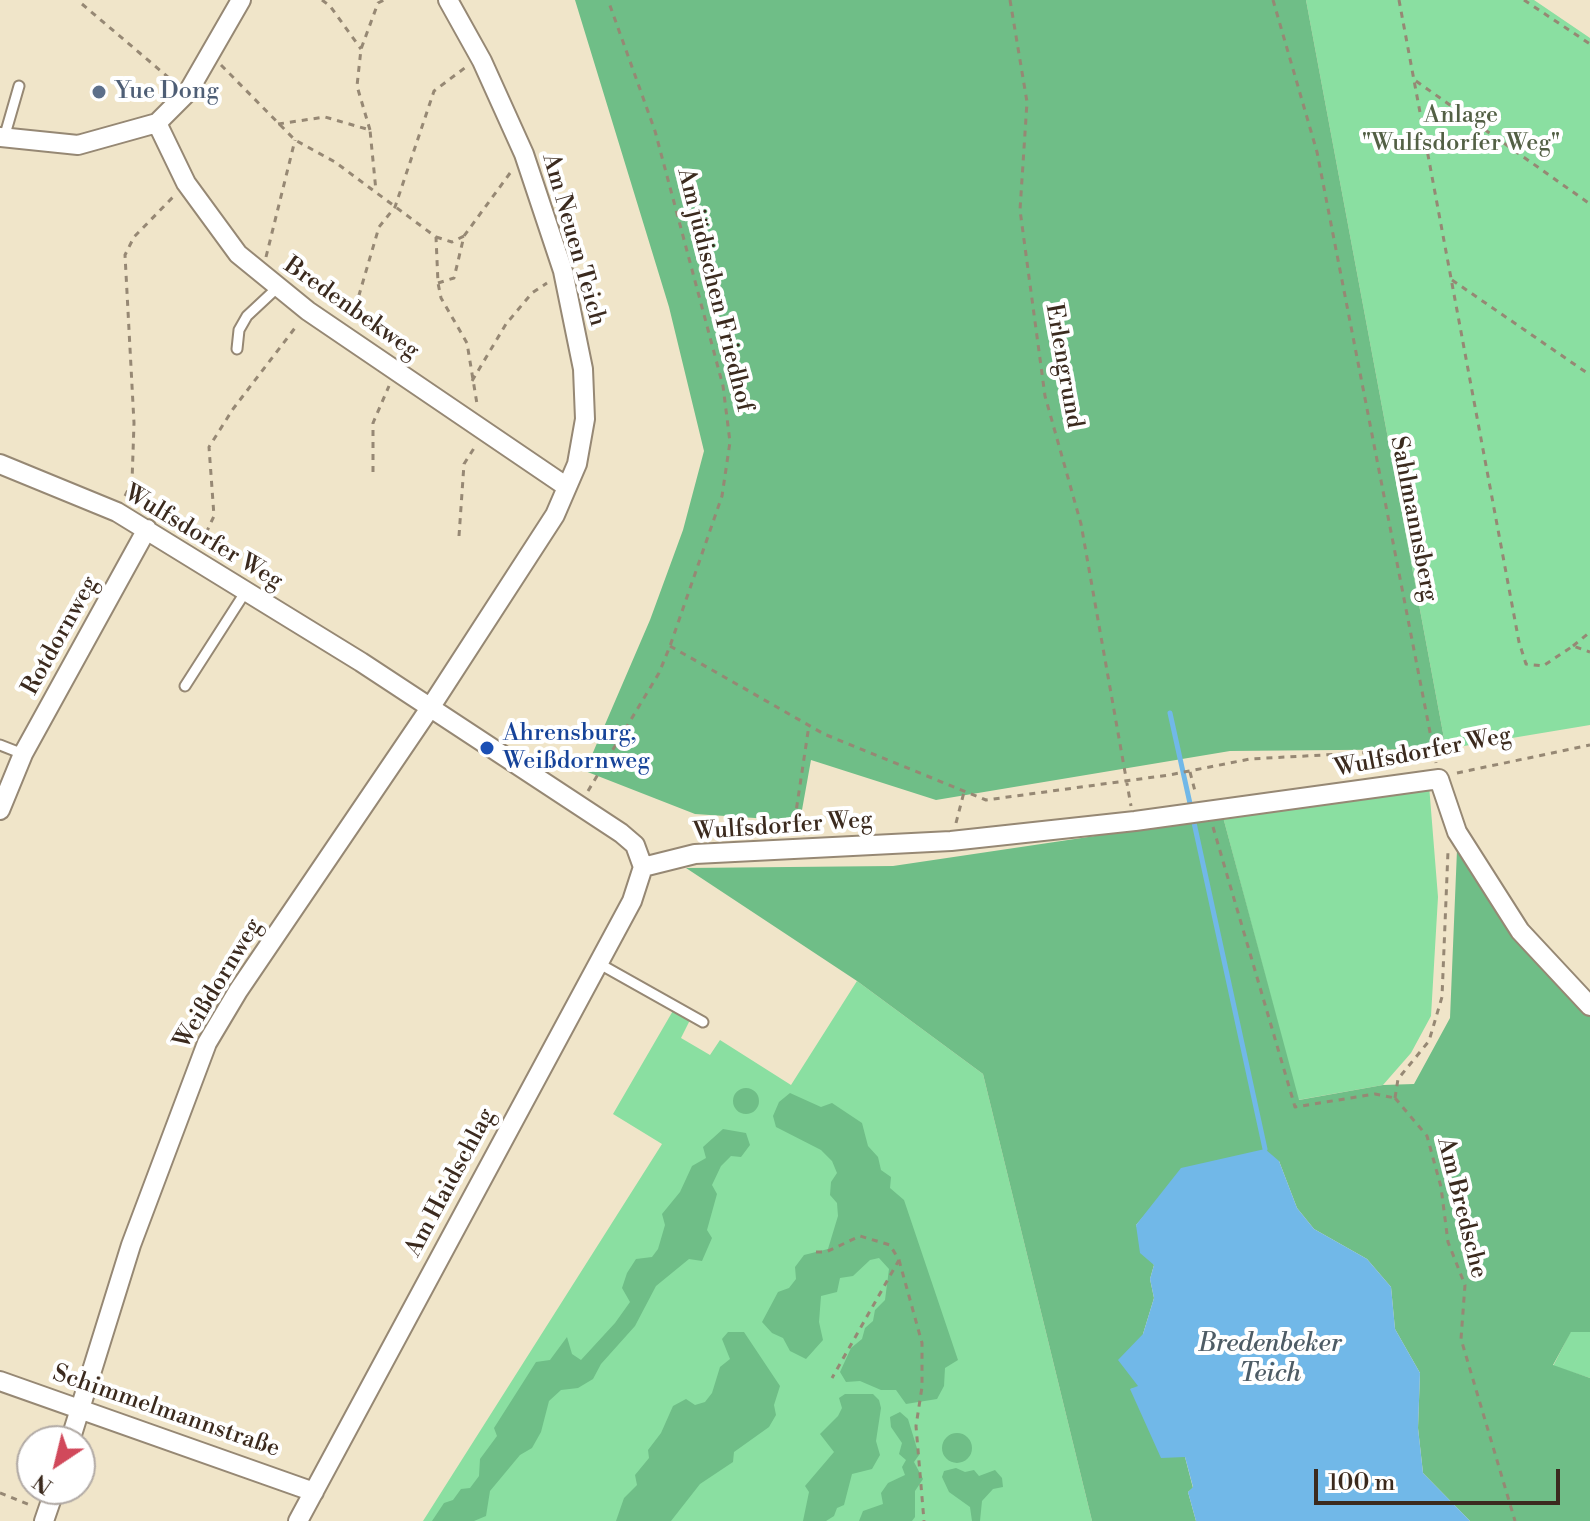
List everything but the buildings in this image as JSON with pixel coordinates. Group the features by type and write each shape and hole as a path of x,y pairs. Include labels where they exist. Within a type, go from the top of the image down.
{"street":[{"path":"2,138 78,145 157,123 188,92 241,0"},
{"name":"Am Neuen Teich","path":"430,708 555,515 577,464 585,419 583,369 563,271 524,154 482,61 448,0"},
{"name":"Bredenbekweg","path":"157,123 186,183 238,254 270,282 482,436 567,487"},
{"name":"Wulfsdorfer Weg","path":"0,464 117,512 246,591 581,805 635,845 643,867 695,854 951,841 1200,814 1439,779"},
{"name":"Rotdornweg","path":"0,810 23,754 147,529"},
{"name":"Weißdornweg","path":"75,1425 131,1245 207,1043 238,991 430,708"},
{"path":"1439,779 1457,832 1520,931 1590,1006"},
{"name":"Am Haidschlag","path":"298,1521 632,901 643,867"},
{"name":"Schimmelmannstraße","path":"0,1381 314,1492"}],"lane":[{"path":"2,138 19,86"},
{"path":"237,349 239,330 270,282"},
{"path":"185,686 246,591"},
{"path":"0,745 23,754"},
{"path":"598,963 703,1022"}],"path":[{"path":"322,0 330,6 361,49"},
{"path":"377,193 370,130 357,86 361,49 378,3 384,0"},
{"name":"Am jüdischen Friedhof","path":"581,805 659,673 722,496 730,442 729,411 655,131 608,0"},
{"name":"Erlengrund","path":"1010,0 1027,102 1020,210 1045,396 1081,524 1102,628 1125,781 1135,821"},
{"name":"Sahlmannsberg","path":"1273,0 1317,152 1439,779"},
{"path":"1399,0 1519,642 1526,664 1543,666 1590,632"},
{"path":"1524,0 1590,44"},
{"path":"82,4 178,85"},
{"path":"211,55 295,140 335,162 436,237 452,242 464,236"},
{"path":"347,338 379,227 395,207 434,91 461,69 482,61"},
{"path":"1416,81 1590,204"},
{"path":"278,124 325,117 370,130"},
{"path":"270,282 272,225 295,140"},
{"path":"438,283 454,278 464,236 524,154"},
{"path":"117,512 132,482 133,467 125,255 134,237 177,194"},
{"path":"436,237 441,298 467,343 482,436 464,464 459,536"},
{"path":"472,382 506,324 532,293 563,271"},
{"path":"1452,280 1590,375"},
{"path":"191,557 207,536 214,516 209,447 233,409 299,323"},
{"path":"373,472 373,423 389,386"},
{"path":"670,646 809,725 986,800 1190,772 1250,759 1433,749"},
{"path":"1573,646 1590,652"},
{"path":"790,849 809,725"},
{"name":"Wulfsdorfer Weg","path":"1439,779 1590,745"},
{"path":"1190,772 1200,814"},
{"path":"951,841 964,792"},
{"path":"1214,829 1295,1107 1375,1094 1395,1098 1398,1079 1429,1041 1442,997 1447,855 1457,832"},
{"name":"Am Bredsche","path":"1395,1098 1427,1136 1441,1187 1448,1242 1465,1285 1461,1339 1515,1521"},
{"path":"816,1252 826,1252 860,1236 883,1240 894,1248 899,1260 922,1343 922,1387 916,1426 924,1521"},
{"path":"832,1378 867,1322 899,1260"},
{"path":"0,1493 46,1516"}],"green space":[{"path":"575,0 1306,0 1446,749 1230,751 936,800 811,760 800,821 695,814 585,771 650,620 683,530 704,451 669,307"},
{"name":"Anlage \"Wulfsdorfer Weg\"","path":"1306,0 1534,0 1590,38 1590,725 1446,749"},
{"path":"1429,785 1438,897 1431,1016 1411,1053 1383,1085 1298,1100 1223,817"},
{"path":"1223,817 1299,1100 1383,1085 1414,1084 1450,1018 1457,850 1590,1016 1590,1332 1571,1332 1553,1365 1590,1378 1590,1521 1470,1521 1423,1473 1418,1428 1420,1373 1395,1329 1391,1287 1367,1259 1314,1229 1297,1208 1279,1161 1159,1199 1136,1225 1154,1265 1150,1279 1154,1298 1143,1334 1139,1387 1131,1389 1185,1457 1193,1488 1188,1492 1196,1521 1092,1521 983,1074 857,981 686,868 893,866"},
{"path":"857,981 983,1074 1092,1521 423,1521 662,1144 613,1114 674,1009 690,1020 681,1038 710,1055 720,1040 791,1085"},
{"path":"746,1088 755,1092 759,1101 755,1110 746,1114 737,1110 733,1101 737,1092"},
{"path":"790,1093 821,1107 832,1103 862,1123 868,1146 878,1157 881,1170 891,1177 890,1188 904,1200 958,1360 945,1368 944,1386 937,1399 906,1404 896,1390 881,1390 860,1381 846,1382 840,1372 851,1348 862,1339 865,1328 873,1321 875,1310 885,1300 889,1269 879,1258 870,1260 853,1276 840,1278 837,1292 821,1296 819,1322 823,1340 806,1359 790,1351 783,1338 772,1333 762,1322 778,1292 789,1288 796,1279 795,1267 804,1255 828,1249 838,1216 837,1203 830,1195 831,1182 837,1173 832,1161 821,1150 776,1127 773,1116 779,1102"},
{"path":"723,1129 746,1133 750,1145 741,1157 731,1156 721,1166 712,1185 717,1194 707,1230 712,1238 702,1261 689,1259 656,1286 635,1326 601,1364 593,1379 578,1388 561,1390 549,1401 541,1432 532,1448 520,1455 490,1491 486,1516 474,1521 432,1521 444,1503 453,1500 461,1489 470,1488 479,1476 480,1459 497,1436 494,1428 536,1362 550,1360 567,1337 572,1354 581,1360 615,1323 630,1302 622,1288 627,1273 636,1259 652,1257 658,1249 665,1225 662,1214 680,1192 692,1166 706,1158 703,1147"},
{"path":"1571,1331 1590,1332 1590,1378 1553,1366"},
{"path":"728,1332 744,1332 780,1386 774,1405 776,1415 769,1427 734,1452 733,1462 700,1484 671,1521 616,1521 624,1498 637,1485 635,1475 649,1458 648,1450 661,1433 673,1406 686,1399 695,1405 705,1402 712,1393 720,1367 730,1359 722,1339"},
{"path":"845,1394 873,1394 879,1400 881,1408 876,1441 880,1455 872,1469 852,1474 844,1505 837,1508 834,1516 826,1521 803,1521 809,1492 805,1486 834,1452 820,1434 838,1416 842,1408 839,1398"},
{"path":"900,1412 908,1419 919,1455 914,1462 923,1479 915,1491 915,1517 912,1521 859,1521 863,1511 883,1504 881,1493 888,1483 905,1475 902,1467 906,1460 899,1454 902,1443 891,1427 890,1417"},
{"path":"957,1433 967,1438 972,1448 967,1458 957,1463 947,1458 942,1448 947,1438"},
{"path":"956,1468 965,1472 974,1470 979,1476 995,1470 1002,1478 1003,1487 993,1489 982,1501 980,1521 972,1521 970,1507 949,1492 942,1477 944,1471"}],"water":[{"name":"Bredenbeker Teich","path":"1265,1149 1279,1161 1297,1208 1314,1229 1367,1259 1391,1287 1395,1329 1420,1373 1418,1428 1423,1473 1470,1521 1196,1521 1188,1492 1193,1487 1185,1457 1161,1458 1130,1389 1138,1386 1118,1360 1143,1334 1154,1298 1150,1279 1154,1265 1140,1253 1136,1225 1181,1168"}],"waterway":[{"path":"1170,713 1191,808"},
{"path":"1193,818 1265,1149"}],"place":[{"name":"Yue Dong","path":"99,92"},
{"name":"Ahrensburg, Weißdornweg","path":"487,748"}]}
